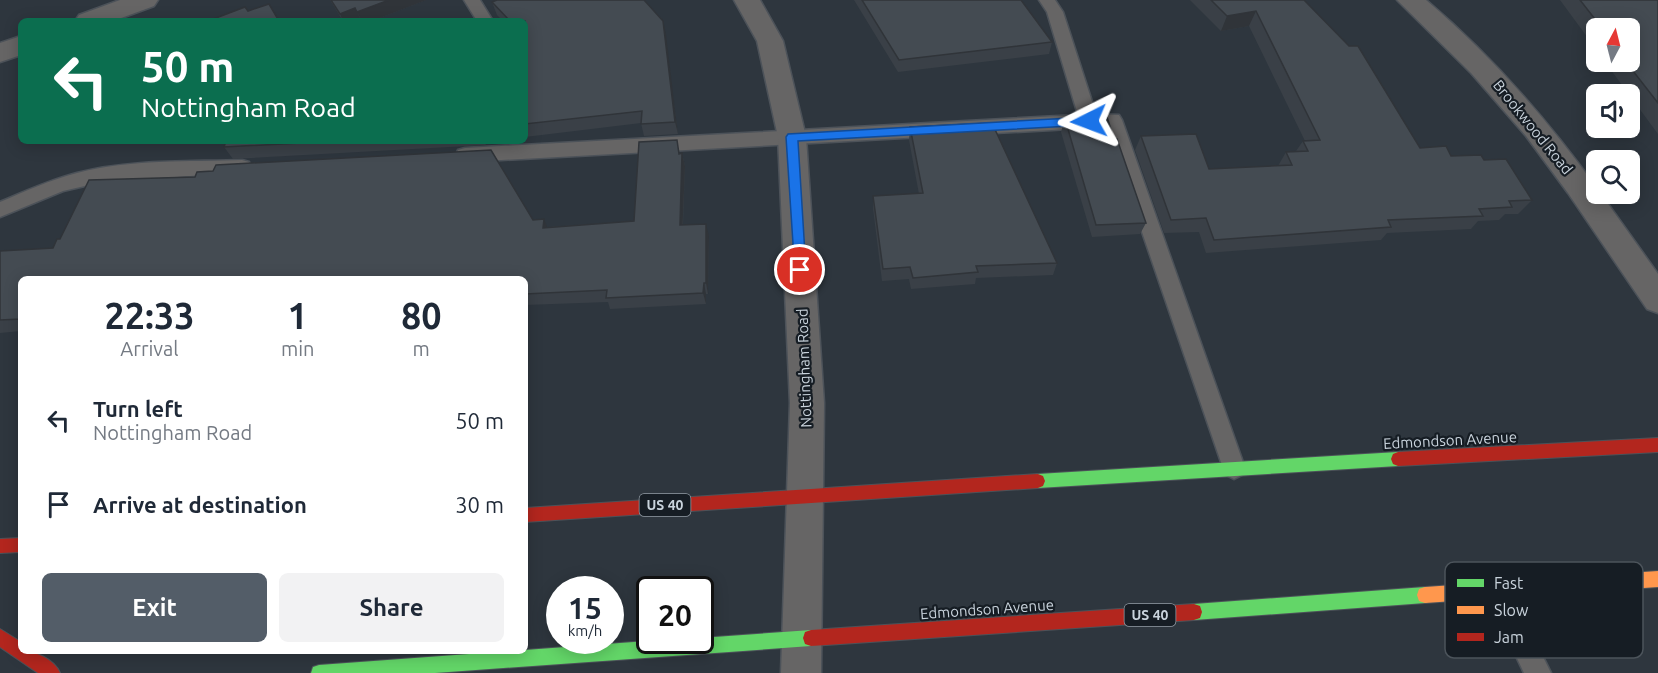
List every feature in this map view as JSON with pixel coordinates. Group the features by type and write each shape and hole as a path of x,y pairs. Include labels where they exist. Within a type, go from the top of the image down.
{"main road":[{"name":"Edmondson Avenue","path":"528,515 1234,468 1658,445"},
{"path":"0,546 18,545"},
{"name":"Edmondson Avenue","path":"1643,580 1658,579"},
{"name":"Edmondson Avenue","path":"319,673 802,656 1445,596"},
{"path":"0,637 18,649"},
{"path":"25,654 52,673"}],"street":[{"path":"96,18 145,0"},
{"name":"Nottingham Road","path":"747,0 770,42 792,137 807,403 802,656"},
{"name":"Brookwood Road","path":"1410,0 1491,76 1541,135 1587,195 1658,300"},
{"path":"0,53 18,46"}],"lane":[{"path":"472,0 483,18"},
{"path":"1047,0 1055,12 1089,121"},
{"path":"450,156 519,146 792,137 1113,120 1234,468"},
{"path":"0,210 60,185 87,179 119,174 261,166"},
{"path":"1530,658 1538,673"}],"building":[{"path":"331,0 389,0 357,12 355,8 340,14"},
{"path":"497,0 644,0 663,21 675,122 641,124 642,111 528,124 528,18 507,18 492,2"},
{"path":"862,0 1021,0 1052,42 899,60"},
{"path":"1211,0 1304,0 1349,46 1358,46 1420,148 1446,146 1451,156 1481,155 1484,160 1506,159 1532,200 1509,201 1512,207 1479,209 1483,216 1388,220 1391,227 1214,240 1206,218 1171,220 1141,136 1196,134 1209,169 1292,165 1286,152 1308,151 1303,141 1320,140 1256,11 1227,16"},
{"path":"1580,0 1658,0 1658,103 1634,72 1640,72 1640,18 1594,18"},
{"path":"269,4 277,18 216,18 245,7 248,11"},
{"path":"1107,117 1146,223 1096,225 1065,119"},
{"path":"992,123 1057,263 976,266 978,272 913,278 910,267 883,269 873,196 923,193 910,127"},
{"path":"677,140 679,154 682,153 680,225 706,224 706,283 704,283 703,293 606,298 607,290 528,294 528,276 18,276 18,319 0,320 0,251 53,248 57,239 60,239 89,180 195,177 197,172 213,171 216,165 491,150 533,220 544,219 543,228 634,221 639,142"},
{"path":"225,144 281,144 224,147"}],"traffic: fast":[{"path":"1038,481 1398,459"},
{"path":"1194,612 1425,595"},
{"path":"319,673 811,638"}],"traffic: slow":[{"path":"1643,580 1658,579"},
{"path":"1425,595 1445,594"}],"traffic: jam":[{"path":"1398,459 1658,445"},
{"path":"528,515 1038,481"},
{"path":"0,546 18,545"},
{"path":"811,638 1194,612"},
{"path":"0,637 18,649"},
{"path":"25,654 52,673"}],"route":[{"path":"800,270 792,137 1089,121"}]}
